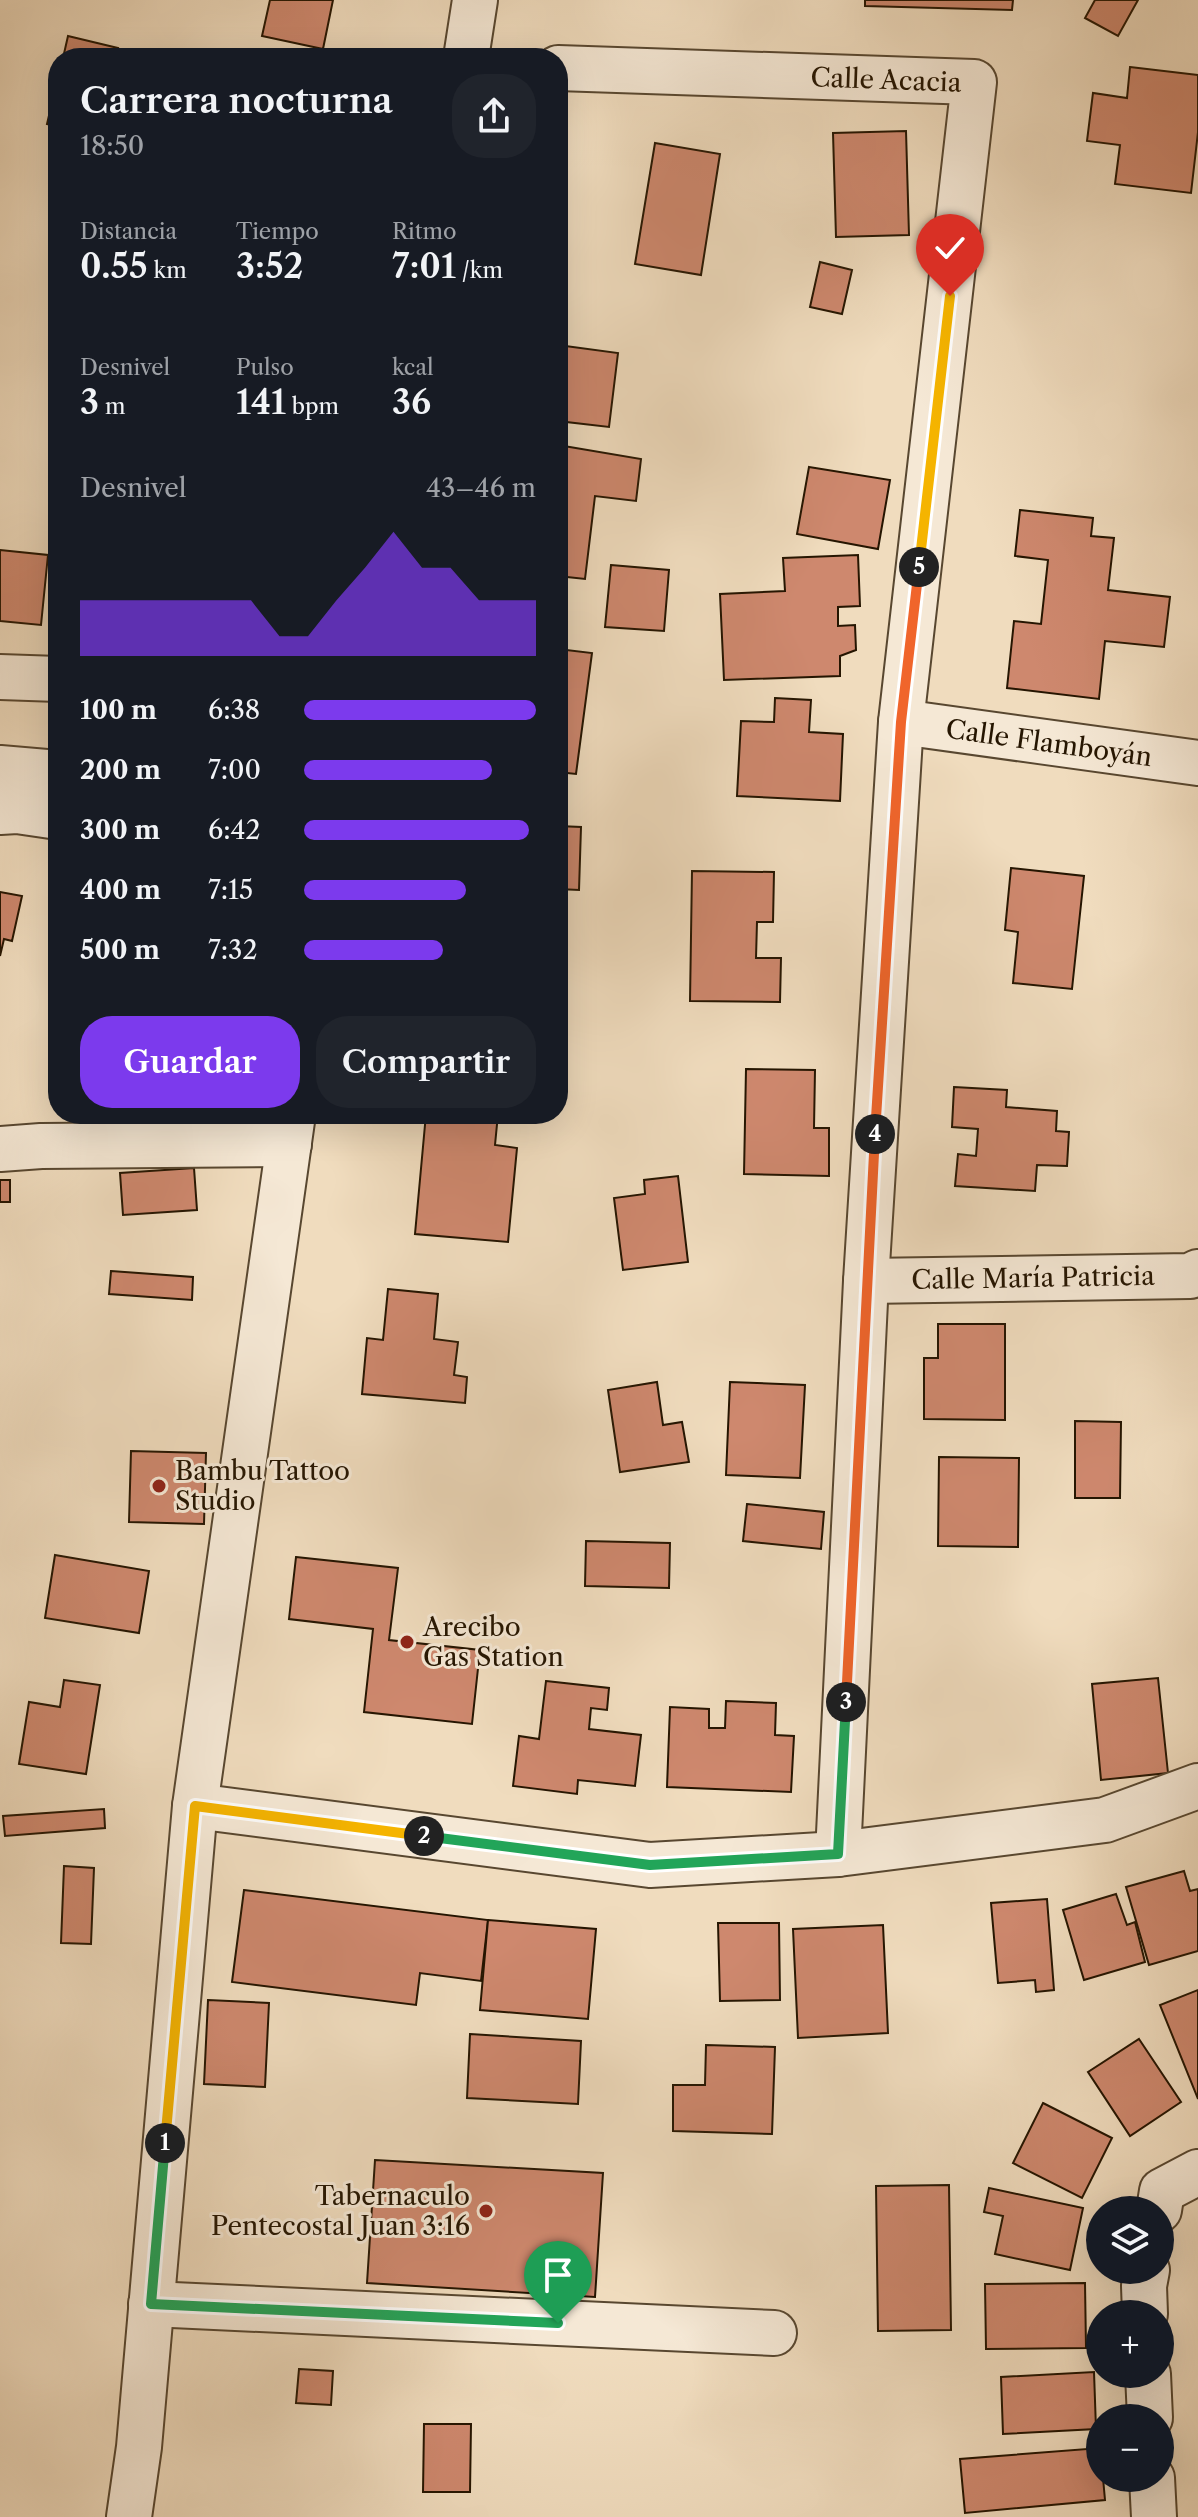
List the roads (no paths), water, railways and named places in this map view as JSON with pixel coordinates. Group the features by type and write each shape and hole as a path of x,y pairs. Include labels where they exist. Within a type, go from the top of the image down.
{"street":[{"path":"468,48 475,0"},
{"name":"Calle Acacia","path":"568,68 974,82 901,722 866,1281 838,1854"},
{"path":"0,677 48,679"},
{"name":"Calle Flamboyán","path":"901,722 1198,763"},
{"path":"0,768 48,772"},
{"path":"0,812 48,816"},
{"path":"0,1149 291,1129 195,1806 139,2447 129,2517"},
{"name":"Calle María Patricia","path":"866,1281 1190,1276 1198,1272"},
{"path":"195,1806 650,1865 838,1854 1105,1820 1198,1786"},
{"path":"1161,2196 1162,2191 1198,2172"},
{"path":"151,2304 774,2333"},
{"path":"1153,2492 1154,2517"}],"place":[{"name":"Bambu Tattoo Studio","path":"159,1486"},
{"name":"Arecibo Gas Station","path":"407,1642"},
{"name":"Tabernaculo Pentecostal Juan 3:16","path":"486,2211"}]}
